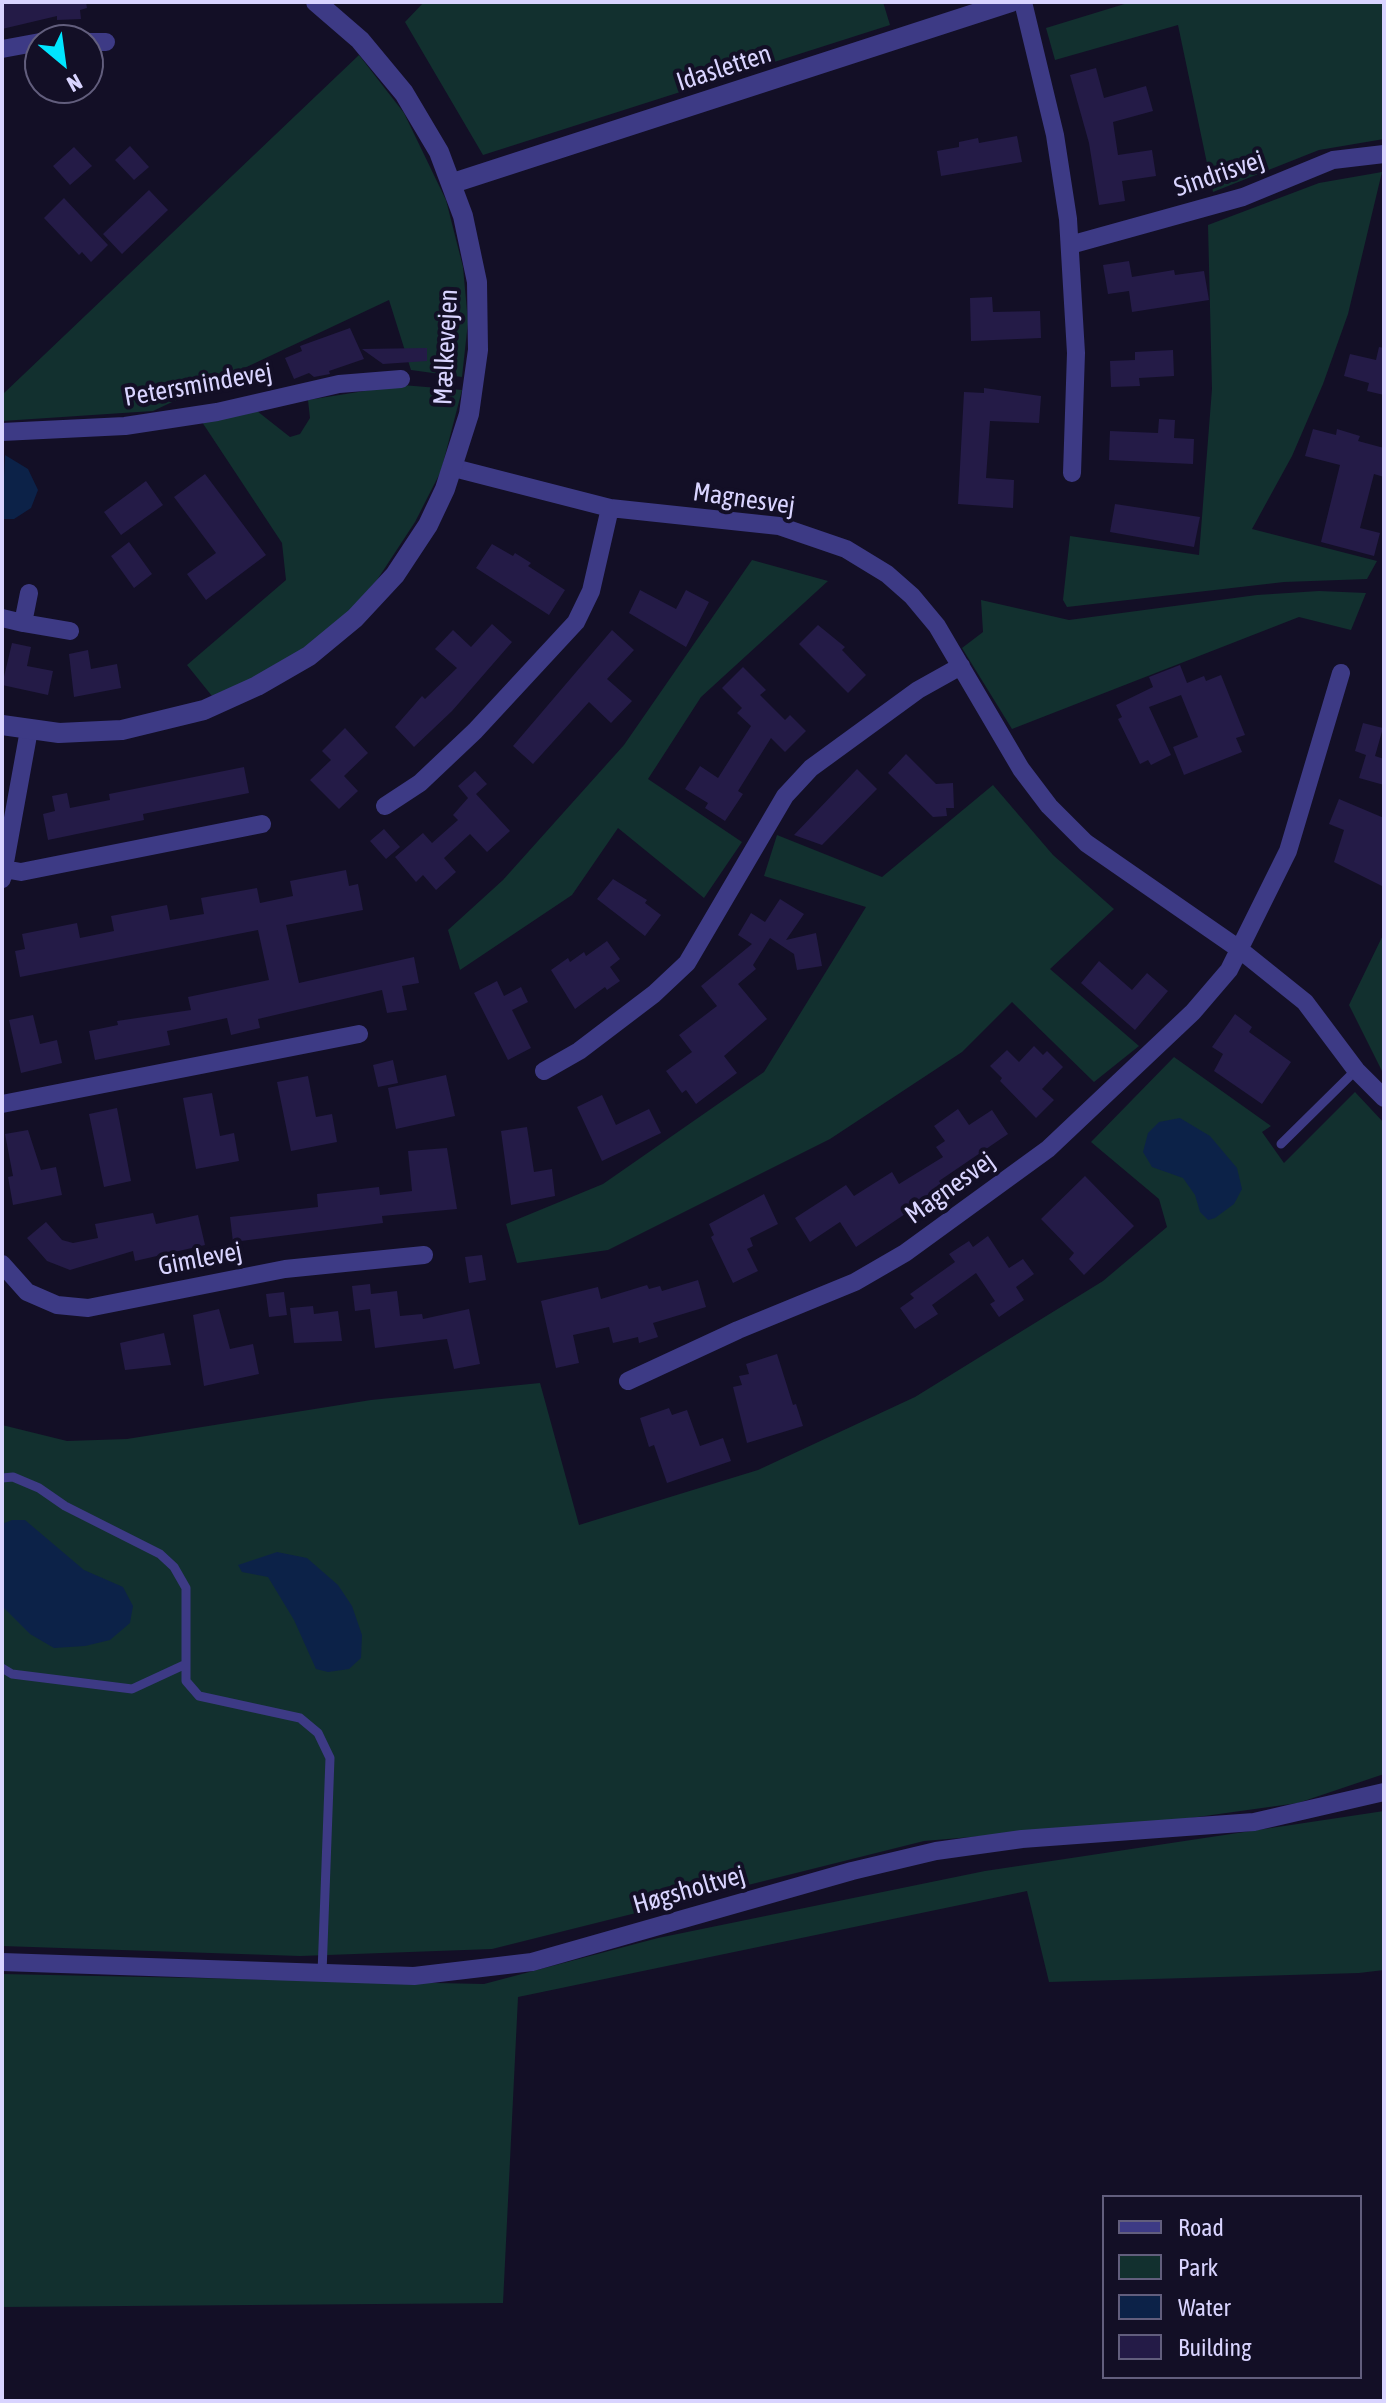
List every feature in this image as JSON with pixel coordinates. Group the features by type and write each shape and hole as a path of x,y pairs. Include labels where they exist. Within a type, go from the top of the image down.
{"street":[{"name":"Mælkevejen","path":"2,725 59,733 122,730 204,710 257,686 309,656 355,618 395,575 428,525 454,468 475,384 478,316 471,249 453,183 422,121 404,93 360,40 316,2"},
{"name":"Idasletten","path":"453,183 1011,2"},
{"path":"1023,2 1055,135 1070,245 1076,353 1072,473"},
{"path":"2,49 24,45"},
{"name":"Sindrisvej","path":"1070,245 1243,197 1333,160 1384,154"},
{"name":"Petersmindevej","path":"2,432 125,426 217,412 339,384 401,379"},
{"name":"Magnesvej","path":"454,468 610,508 779,526 846,549 887,574 912,596 937,626 1021,769 1049,806 1086,843 1239,949 1305,1002 1356,1070 1384,1098"},
{"path":"385,806 420,783 475,731 576,622 591,591 610,508"},
{"path":"23,623 29,593"},
{"path":"2,618 70,631"},
{"path":"544,1071 590,1043 654,994 687,963 785,796 811,768 918,690 961,666"},
{"name":"Magnesvej","path":"628,1381 738,1330 855,1282 905,1253 1048,1149 1193,1012 1229,970 1288,851 1341,673"},
{"path":"29,730 3,874 262,824"},
{"path":"2,1104 359,1034"},
{"name":"Gimlevej","path":"2,1264 27,1292 57,1305 88,1308 285,1269 424,1255"},
{"name":"Høgsholtvej","path":"2,1962 414,1976 532,1962 852,1871 936,1851 1022,1839 1254,1822 1384,1792"}],"lane":[{"path":"1281,1144 1356,1070"},
{"path":"2,1478 13,1477 39,1488 65,1506 160,1554 174,1567 186,1588 186,1681 199,1696 300,1718 318,1733 330,1758 322,1973"},
{"path":"2,1668 12,1674 132,1689 186,1664"}],"green space":[{"path":"424,2 883,2 890,25 483,155 405,22"},
{"path":"1131,2 1384,2 1384,139 1319,150 1213,192 1178,25 1055,60 1046,28"},
{"path":"359,55 404,113 446,200 463,267 468,322 462,377 411,370 389,300 153,411 2,421 2,395"},
{"path":"1382,172 1348,314 1323,384 1292,456 1252,529 1377,561 1367,579 1284,582 1067,607 1063,600 1070,536 1199,555 1212,389 1208,225 1319,183"},
{"path":"402,385 462,390 441,471 415,522 377,580 343,618 304,649 242,684 212,696 187,665 286,580 282,543 202,422 257,411 290,437 300,434 310,418 308,400"},
{"path":"752,560 828,581 701,697 648,779 742,842 704,898 618,828 572,895 460,970 448,930 503,880 624,745"},
{"path":"1319,591 1366,593 1351,630 1299,617 1012,729 962,648 983,632 981,600 1069,620 1257,595"},
{"path":"993,785 1053,855 1114,909 1050,969 1139,1046 1094,1082 1012,1002 962,1052 830,1139 608,1250 517,1263 506,1224 603,1184 764,1072 866,907 764,876 777,835 882,877"},
{"path":"1384,933 1384,1075 1349,1005"},
{"path":"1174,1057 1271,1126 1262,1132 1284,1163 1355,1092 1384,1123 1384,1774 1298,1803 1183,1819 924,1841 492,1949 300,1956 2,1946 2,1425 67,1441 127,1439 371,1400 540,1383 579,1525 758,1470 915,1397 1103,1281 1167,1227 1159,1199 1091,1142"},
{"path":"1384,1811 1384,1970 1049,1982 1027,1891 518,1997 503,2303 2,2307 2,1974 484,1984 658,1938 985,1871"}],"water":[{"path":"5,455 28,469 38,490 31,508 14,519 2,519"},
{"path":"1180,1118 1210,1136 1237,1168 1242,1189 1234,1204 1215,1218 1208,1220 1200,1212 1195,1195 1183,1178 1152,1167 1143,1152 1148,1133 1159,1122"},
{"path":"25,1520 84,1570 123,1587 133,1606 130,1623 110,1640 85,1646 54,1648 30,1634 2,1606 2,1524"},
{"path":"277,1552 307,1558 338,1585 352,1606 362,1635 361,1658 349,1669 328,1672 316,1669 294,1620 268,1577 242,1572 238,1565"}],"building":[{"path":"2,2 86,2 87,8 80,10 81,19 57,20 57,16 2,29"},
{"path":"1096,68 1104,98 1146,86 1153,111 1113,122 1118,155 1152,150 1156,176 1122,181 1125,201 1099,205 1089,143 1070,75"},
{"path":"1017,136 1022,162 941,176 937,151 959,147 959,142 978,138 979,143"},
{"path":"130,146 149,167 134,180 115,160"},
{"path":"74,147 92,166 70,185 53,166"},
{"path":"149,190 168,210 122,254 103,234"},
{"path":"64,198 108,245 91,262 82,252 79,255 44,218"},
{"path":"1129,261 1132,277 1174,270 1175,275 1204,271 1209,300 1132,312 1129,291 1108,294 1103,265"},
{"path":"992,297 993,312 1040,311 1041,338 971,341 970,298"},
{"path":"350,328 364,359 329,371 330,374 314,377 309,373 294,379 285,358 302,351 300,346"},
{"path":"1379,347 1384,348 1384,395 1367,391 1369,383 1344,376 1350,354 1376,360"},
{"path":"427,348 427,361 383,364 362,349"},
{"path":"1173,350 1174,376 1139,378 1140,386 1111,387 1110,361 1135,360 1135,352"},
{"path":"984,388 1041,396 1039,423 990,421 986,478 1014,480 1013,508 958,504 964,392 984,393"},
{"path":"1159,419 1175,420 1174,438 1194,439 1193,464 1109,460 1110,431 1158,433"},
{"path":"1313,429 1336,435 1337,429 1360,436 1358,441 1384,448 1384,477 1374,474 1360,528 1380,533 1374,556 1321,542 1340,465 1305,456"},
{"path":"205,474 266,555 206,600 187,574 216,553 174,497"},
{"path":"146,481 163,505 121,535 104,512"},
{"path":"1115,504 1200,517 1194,547 1110,532"},
{"path":"129,542 152,574 134,588 111,556"},
{"path":"492,544 531,563 528,566 565,590 549,615 476,568"},
{"path":"640,590 676,609 686,590 709,602 686,647 629,613"},
{"path":"492,624 512,642 452,711 414,747 395,727 422,696 425,699 457,668 435,649 453,630 471,647"},
{"path":"818,625 845,647 842,650 866,675 848,693 799,644"},
{"path":"612,630 634,650 607,679 632,701 611,723 589,702 533,764 513,746"},
{"path":"12,643 31,647 27,666 53,671 48,695 2,685"},
{"path":"88,650 91,669 117,664 121,688 74,697 69,654"},
{"path":"1180,665 1187,683 1204,676 1206,681 1221,675 1245,735 1236,738 1242,752 1184,775 1173,747 1198,737 1181,695 1149,707 1171,755 1151,765 1148,760 1140,764 1118,719 1122,717 1116,705 1153,687 1149,677"},
{"path":"743,667 766,690 760,695 785,720 790,715 806,731 785,752 771,738 738,791 743,794 725,821 705,808 708,803 685,789 700,766 718,778 751,726 737,713 742,708 722,688"},
{"path":"1363,723 1383,728 1375,756 1384,759 1384,785 1359,778 1366,755 1355,751"},
{"path":"345,728 368,753 344,776 358,791 339,809 310,780 331,760 322,751"},
{"path":"906,754 936,784 953,783 954,808 946,808 947,816 933,817 888,773"},
{"path":"244,767 249,793 143,814 144,820 48,840 43,814 55,811 52,796 67,793 70,808 110,800 109,794"},
{"path":"857,769 877,789 822,845 794,835"},
{"path":"475,771 487,784 476,794 510,831 487,852 470,834 444,858 456,872 436,890 423,875 416,882 395,857 423,833 432,843 458,820 453,815 468,798 458,786"},
{"path":"1339,799 1384,818 1384,887 1334,862 1344,830 1329,824"},
{"path":"384,829 400,847 386,859 370,841"},
{"path":"346,870 349,886 358,884 363,910 286,925 299,983 414,957 419,983 402,986 407,1010 387,1013 382,990 258,1019 260,1028 231,1035 227,1018 167,1031 170,1045 95,1060 89,1031 118,1025 117,1021 191,1010 188,997 269,980 258,930 20,977 15,951 25,949 22,934 77,923 80,938 114,931 111,916 167,905 170,920 204,914 201,898 257,888 260,903 293,896 290,881"},
{"path":"613,879 647,900 645,903 661,915 645,936 597,899"},
{"path":"780,899 804,914 786,940 816,933 822,966 797,970 794,954 770,938 753,965 756,969 738,984 767,1019 724,1056 737,1073 696,1104 686,1090 682,1093 666,1071 692,1052 679,1035 717,1006 701,986 752,944 738,935 751,913 765,922"},
{"path":"607,941 620,959 610,967 620,981 607,990 605,987 575,1009 551,970 568,958 570,962 584,952 586,956"},
{"path":"1099,961 1132,990 1147,973 1168,991 1135,1030 1081,983"},
{"path":"497,981 504,996 521,987 528,1002 512,1010 531,1048 508,1060 474,993"},
{"path":"1235,1014 1252,1027 1249,1032 1291,1062 1262,1104 1214,1071 1223,1054 1212,1047"},
{"path":"33,1015 40,1044 57,1040 62,1063 21,1073 9,1020"},
{"path":"1034,1046 1043,1055 1047,1051 1063,1067 1042,1089 1054,1100 1036,1118 1000,1081 1002,1078 990,1066 1007,1050 1019,1062"},
{"path":"393,1060 398,1083 378,1087 373,1065"},
{"path":"446,1075 455,1116 396,1129 388,1088"},
{"path":"308,1076 316,1117 332,1114 337,1142 291,1151 277,1082"},
{"path":"212,1093 220,1136 234,1133 239,1161 196,1169 183,1098"},
{"path":"602,1095 616,1125 649,1109 661,1133 602,1161 577,1107"},
{"path":"117,1108 131,1181 104,1187 89,1114"},
{"path":"958,1109 969,1125 992,1110 1008,1134 939,1181 942,1186 856,1247 840,1222 810,1242 795,1218 846,1185 854,1196 892,1172 899,1184 943,1157 936,1147 945,1141 934,1126"},
{"path":"527,1127 534,1172 552,1169 555,1196 511,1205 501,1131"},
{"path":"28,1130 41,1170 56,1167 62,1195 13,1205 8,1177 13,1176 5,1134"},
{"path":"447,1148 457,1209 382,1216 383,1223 233,1242 230,1217 318,1207 317,1194 379,1187 380,1195 412,1191 408,1151"},
{"path":"1085,1176 1134,1226 1084,1275 1069,1259 1074,1253 1041,1219"},
{"path":"764,1194 778,1224 750,1238 753,1246 747,1249 758,1271 733,1283 711,1237 714,1235 709,1224"},
{"path":"153,1213 156,1224 198,1215 205,1245 135,1261 133,1251 70,1270 47,1261 27,1238 46,1222 62,1240 73,1243 98,1238 95,1224"},
{"path":"988,1236 1009,1268 1023,1259 1034,1274 1016,1287 1024,1300 999,1317 990,1304 995,1301 976,1273 932,1305 938,1314 915,1329 900,1308 914,1298 910,1294 955,1262 949,1254 969,1241 973,1247"},
{"path":"482,1255 486,1280 469,1283 465,1257"},
{"path":"698,1280 706,1307 653,1323 658,1337 639,1343 638,1337 613,1343 609,1327 573,1335 579,1363 556,1368 541,1301 598,1287 601,1299 647,1285 649,1289 660,1286 662,1291"},
{"path":"370,1284 371,1294 397,1291 400,1316 422,1314 423,1319 469,1309 480,1364 454,1369 447,1339 375,1348 370,1309 355,1311 352,1286"},
{"path":"284,1292 287,1315 269,1317 266,1294"},
{"path":"313,1306 314,1314 338,1311 342,1341 294,1343 290,1308"},
{"path":"219,1309 230,1349 253,1344 259,1374 204,1386 193,1315"},
{"path":"164,1333 171,1365 125,1370 120,1343"},
{"path":"777,1354 803,1426 747,1443 733,1387 742,1385 739,1376 749,1374 746,1364"},
{"path":"669,1408 672,1415 687,1410 700,1446 723,1438 731,1461 667,1483 654,1445 649,1447 640,1418"}]}
